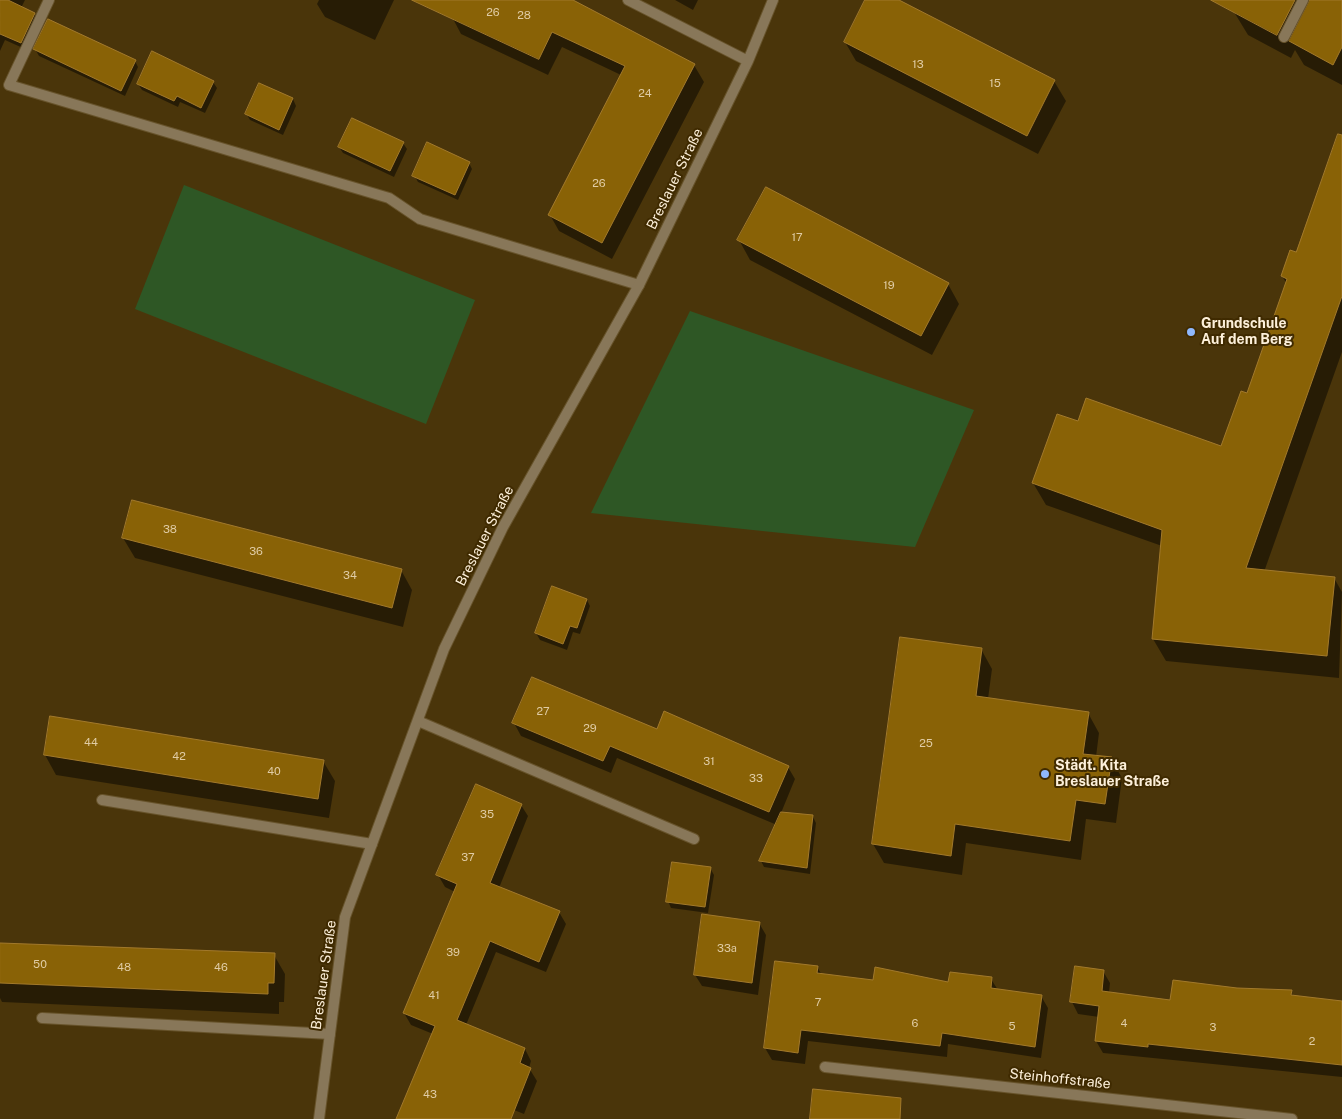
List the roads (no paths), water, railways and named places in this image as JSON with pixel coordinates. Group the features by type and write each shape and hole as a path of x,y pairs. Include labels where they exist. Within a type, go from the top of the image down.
{"street":[{"path":"49,0 9,85 389,198 420,219 639,285"},
{"path":"628,0 748,61"},
{"name":"Breslauer Straße","path":"318,1119 345,917 444,649 503,528 639,285 748,61 773,0"},
{"path":"1284,37 1303,0"},
{"path":"418,721 694,839"},
{"path":"102,800 372,844"},
{"path":"42,1018 330,1034"},
{"name":"Steinhoffstraße","path":"825,1067 1292,1119"}],"place":[{"name":"Grundschule Auf dem Berg","path":"1191,332"},
{"name":"Städt. Kita Breslauer Straße","path":"1045,774"}]}
